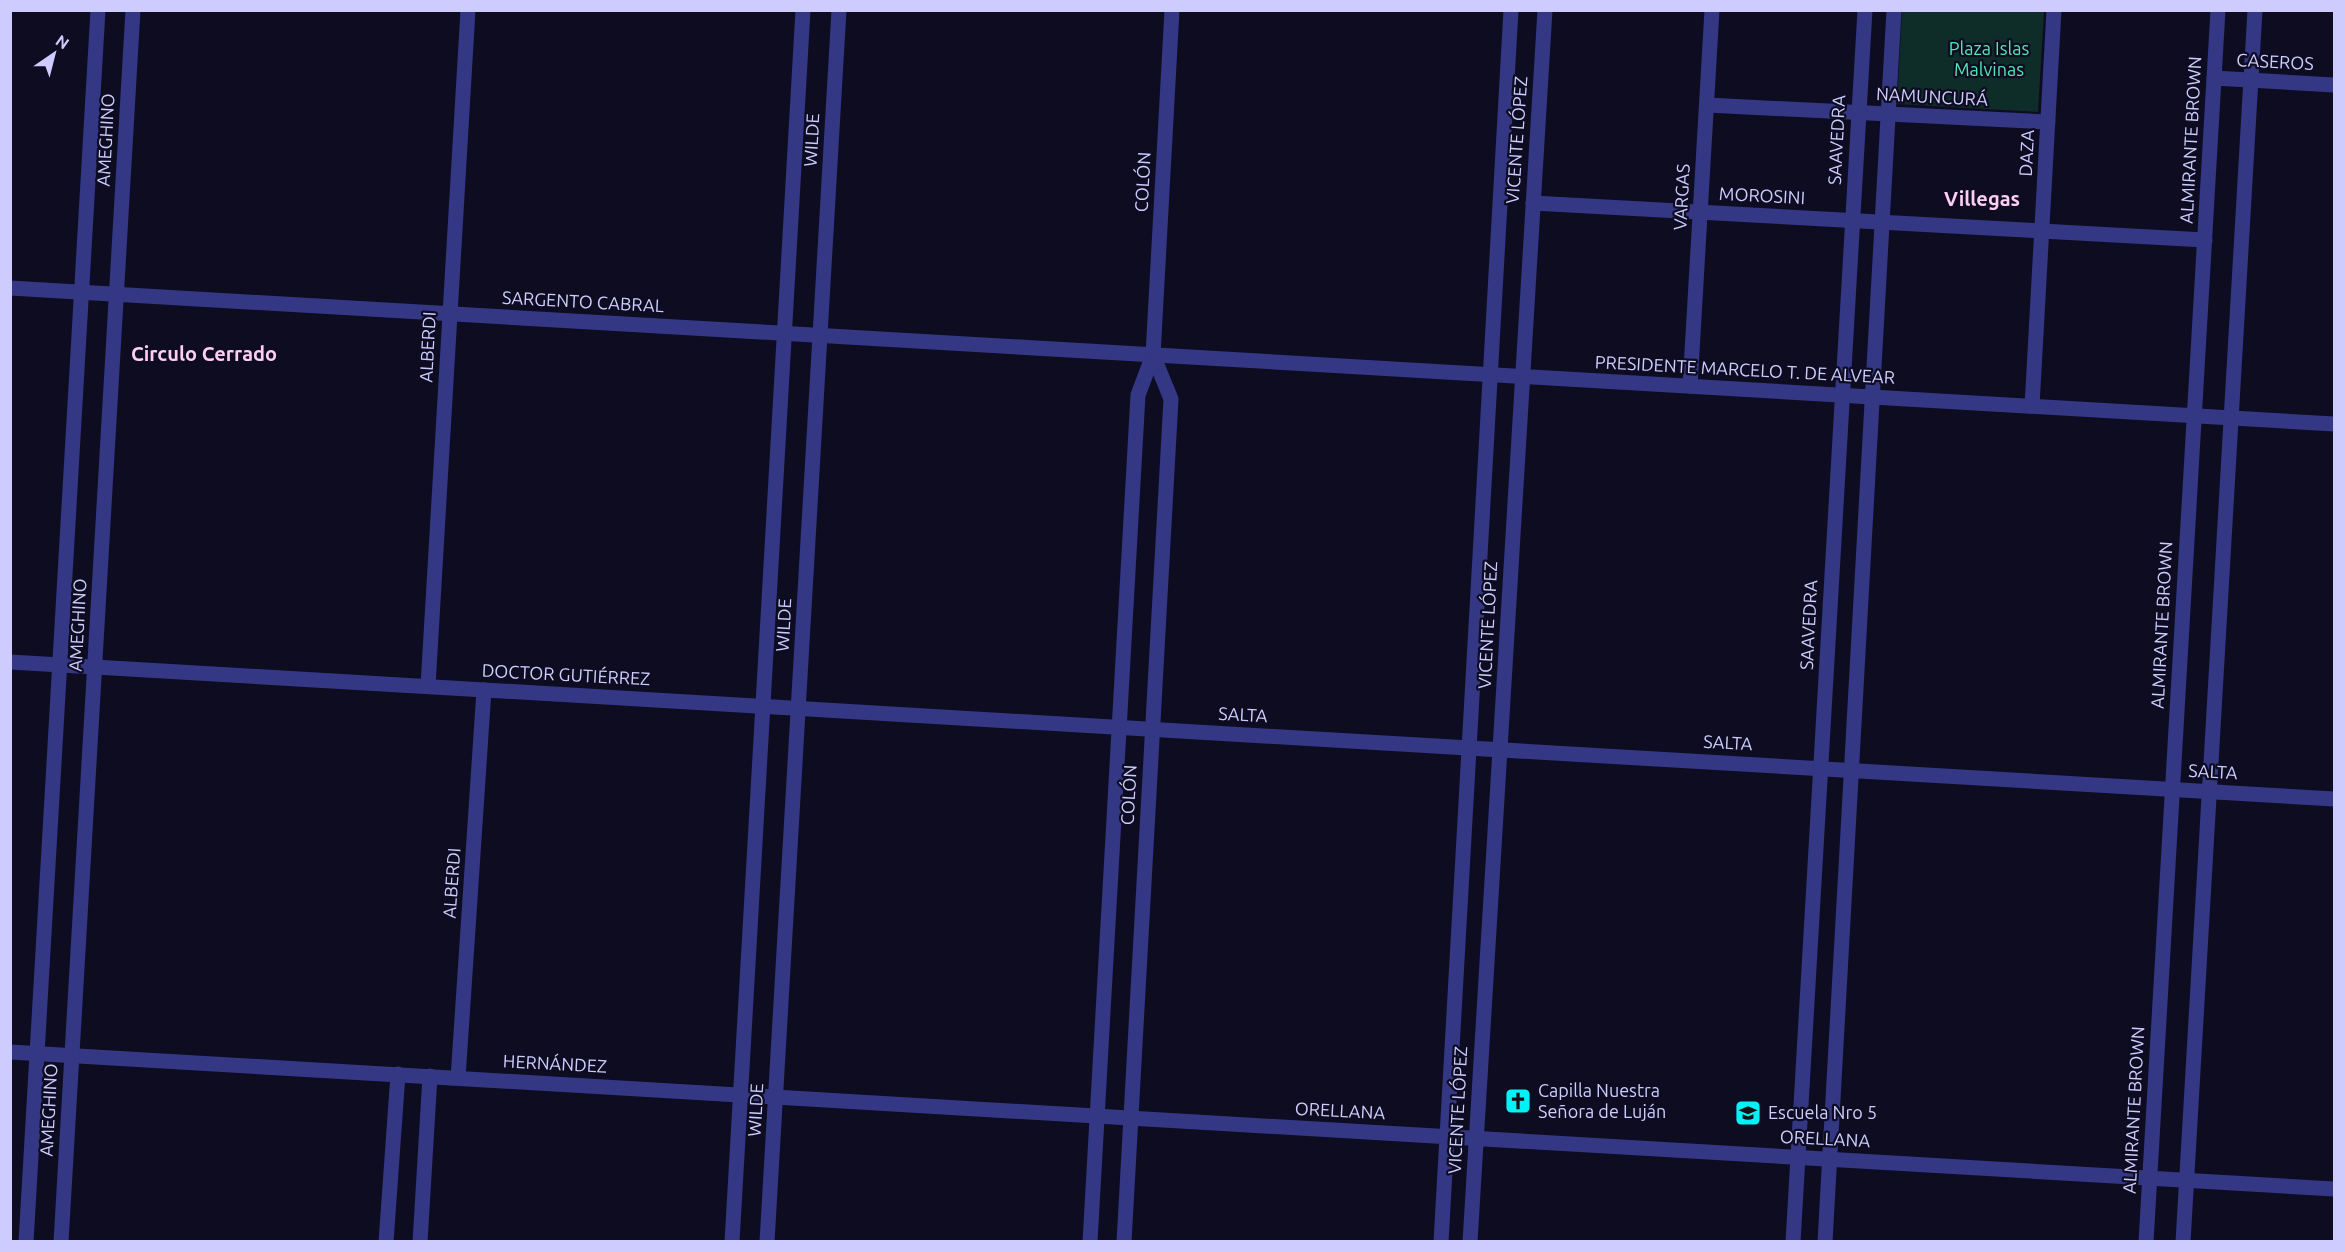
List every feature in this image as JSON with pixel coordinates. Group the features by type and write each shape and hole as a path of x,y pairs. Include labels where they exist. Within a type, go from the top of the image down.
{"street":[{"name":"AMEGHINO","path":"26,1242 98,10"},
{"name":"AMEGHINO","path":"61,1242 133,10"},
{"name":"ALBERDI","path":"428,686 468,10"},
{"name":"WILDE","path":"732,1242 803,10"},
{"name":"WILDE","path":"767,1242 839,10"},
{"name":"COLÓN","path":"1090,1242 1138,395 1153,355 1172,10"},
{"name":"VICENTE LÓPEZ","path":"1441,1242 1511,10"},
{"name":"VICENTE LÓPEZ","path":"1470,1242 1545,10"},
{"name":"VARGAS","path":"1690,386 1712,10"},
{"name":"SAAVEDRA","path":"1793,1242 1865,10"},
{"path":"1825,1242 1894,10"},
{"name":"DAZA","path":"2032,406 2054,10"},
{"name":"ALMIRANTE BROWN","path":"2146,1242 2218,10"},
{"path":"2183,1242 2255,10"},
{"name":"CASEROS","path":"2214,78 2334,85"},
{"name":"NAMUNCURÁ","path":"1707,105 2048,122"},
{"name":"MOROSINI","path":"1533,203 2205,240"},
{"name":"SARGENTO CABRAL","path":"10,288 1153,355"},
{"name":"COLÓN","path":"1124,1242 1171,399 1153,355"},
{"name":"PRESIDENTE MARCELO T. DE ALVEAR","path":"1153,355 2334,424"},
{"name":"DOCTOR GUTIÉRREZ","path":"10,662 1119,727"},
{"name":"ALBERDI","path":"458,1078 484,690"},
{"name":"SALTA","path":"1119,727 2334,799"},
{"name":"HERNÁNDEZ","path":"10,1052 1097,1116"},
{"path":"386,1242 398,1074"},
{"path":"420,1242 430,1076"},
{"name":"ORELLANA","path":"1097,1116 2334,1189"}],"green space":[{"name":"Plaza Islas Malvinas","path":"1902,11 2044,11 2038,112 1897,104"}],"place":[{"name":"Capilla Nuestra Señora de Luján","path":"1518,1101"},
{"name":"Escuela Nro 5","path":"1748,1113"}],"district":[{"name":"Villegas","path":"1982,199"},
{"name":"Circulo Cerrado","path":"204,354"}]}
